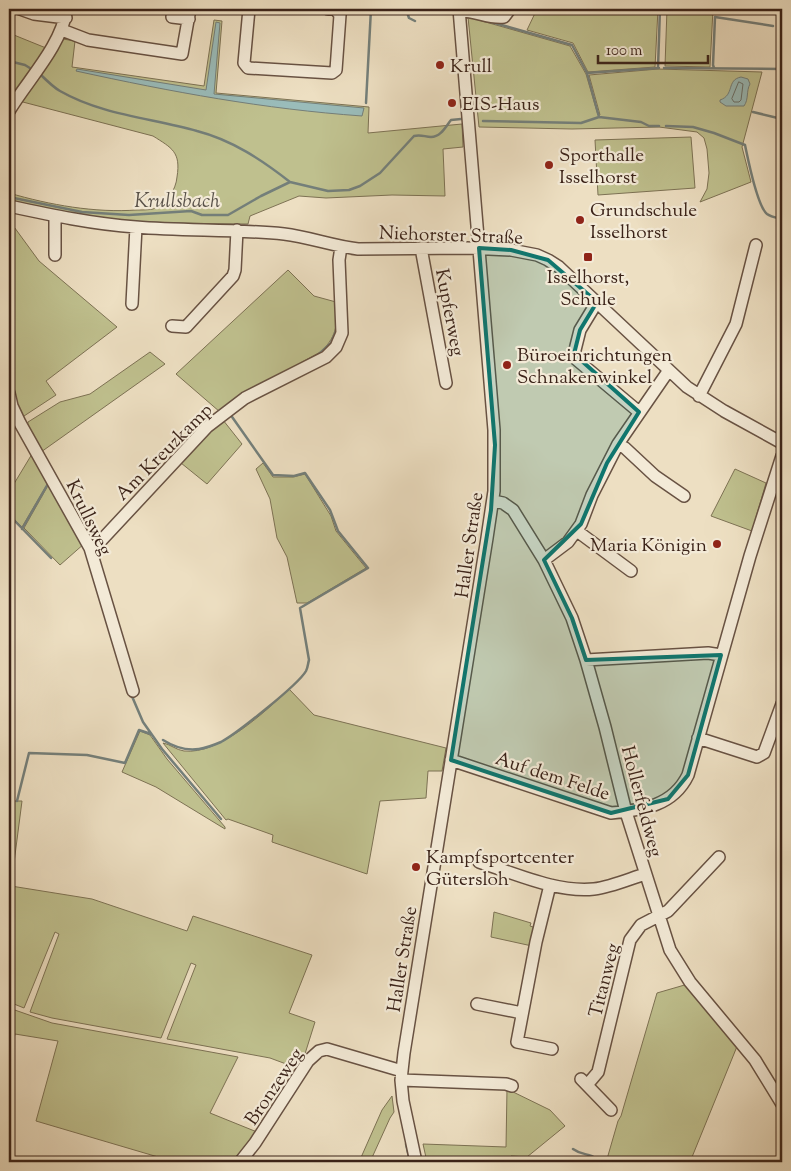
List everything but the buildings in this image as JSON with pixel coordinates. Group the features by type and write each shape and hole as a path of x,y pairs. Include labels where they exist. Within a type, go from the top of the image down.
{"street":[{"path":"20,9 34,14 65,19 88,40 182,54 189,14 172,16 173,9"},
{"path":"248,9 244,63 248,68 332,73 336,70 340,14 335,9 328,9"},
{"name":"Haller Straße","path":"416,1162 403,1101 402,1076 493,501 495,445 459,10 467,10 493,18 504,17 510,9"},
{"path":"9,112 56,42 65,19"},
{"name":"Niehorster Straße","path":"9,206 55,216 136,227 236,230 286,234 341,247 358,249 479,248 511,250 537,255 559,267 686,387 782,443"},
{"path":"55,216 55,255"},
{"path":"132,304 136,227"},
{"path":"172,326 186,327 233,276 235,270 236,230"},
{"path":"700,396 736,324 756,245"},
{"name":"Am Kreuzkamp","path":"90,548 96,545 217,418 250,396 326,357 336,347 342,333 343,321 339,260 341,247"},
{"name":"Kupferweg","path":"421,248 446,383"},
{"path":"597,302 580,330 574,354 577,360 639,412"},
{"path":"544,560 568,542 577,531 592,495 618,444 669,370"},
{"name":"Krullsweg","path":"9,393 12,406 20,422 90,548 133,692"},
{"path":"618,444 625,448 655,476 684,496"},
{"name":"Auf dem Felde","path":"451,760 611,813 626,812 659,804 677,793 688,775 721,655 782,456"},
{"name":"Hollerfeldweg","path":"493,501 503,503 513,510 544,560 572,618 605,727 626,812 670,950 690,982 755,1060 782,1104"},
{"path":"577,531 631,571"},
{"path":"586,660 708,653 721,655"},
{"path":"698,738 757,757 764,753 782,704"},
{"name":"Titanweg","path":"611,1110 584,1082 598,1072 630,940 642,925 668,911 719,857"},
{"path":"479,862 550,885 575,889 594,889 608,886 645,874"},
{"path":"550,885 536,942 517,1042 552,1049"},
{"path":"478,1004 522,1014"},
{"name":"Bronzeweg","path":"240,1162 256,1143 308,1061 319,1051 327,1049 402,1076"},
{"path":"402,1076 512,1086"}],"highlighted area":[{"path":"479,248 511,250 548,260 597,302 580,330 574,354 639,412 607,463 581,524 544,560 572,618 586,660 721,655 688,775 668,799 611,813 451,760 491,510 495,445"}],"green space":[{"path":"537,9 658,9 655,67 588,72 573,43 527,30"},
{"path":"667,9 713,9 710,67 665,66"},
{"path":"468,17 570,46 586,74 598,115 600,115 589,75 658,69 762,72 742,147 751,182 700,202 707,189 709,173 704,138 697,132 659,127 572,129 479,127"},
{"path":"214,20 222,21 216,93 369,107 368,133 462,124 463,147 443,149 445,196 392,195 326,198 299,196 250,216 248,224 128,221 38,209 9,201 9,193 56,204 121,211 149,210 158,207 166,201 175,187 178,162 174,152 165,144 153,136 19,101 63,39 75,41 72,67 204,86"},
{"path":"9,33 46,48 9,104"},
{"path":"691,137 695,188 598,195 595,140"},
{"path":"9,220 39,261 117,327 46,381 56,395 24,416 20,415 9,382"},
{"path":"288,270 314,296 336,302 334,334 322,351 248,392 220,412 176,374"},
{"path":"150,352 165,364 41,452 27,428 28,422 60,402 90,394"},
{"path":"223,420 242,444 207,484 181,463 211,430"},
{"path":"32,454 48,483 22,527 9,514 9,492"},
{"path":"263,463 273,477 293,477 305,474 331,516 336,531 366,568 307,603 297,603 287,557 277,538 270,499 256,469"},
{"path":"735,469 766,483 752,531 711,516"},
{"path":"50,482 85,543 60,565 24,528"},
{"path":"289,689 314,715 446,748 442,771 428,771 426,798 380,801 367,874 272,842 273,835 228,819 226,820 163,743 184,751 212,746 241,730"},
{"path":"140,731 150,735 167,759 225,829 156,787 122,772"},
{"path":"9,801 22,801 11,886 92,899 187,931 193,916 312,955 289,1013 315,1022 304,1057 297,1068 270,1058 167,1039 196,965 191,963 161,1038 52,1018 30,1012 59,934 55,932 24,1008 9,1002"},
{"path":"494,912 531,923 530,926 536,928 532,946 491,937"},
{"path":"688,984 738,1044 690,1162 610,1162 607,1159 657,993"},
{"path":"9,1008 52,1023 238,1057 210,1113 257,1132 236,1162 175,1162 36,1121 58,1041 15,1034 9,1065"},
{"path":"507,1089 550,1110 565,1126 527,1157 511,1156 510,1162 427,1162 423,1144 506,1147"},
{"path":"392,1096 394,1112 370,1162 359,1162 382,1110"}],"water":[{"path":"216,22 220,23 214,94 364,108 362,116 289,109 218,99 76,71 77,69 206,90"},
{"path":"741,77 748,79 750,84 744,106 726,106 720,102 720,100 728,95 734,81"}],"waterway":[{"path":"366,103 371,9"},
{"path":"406,9 409,18 415,21"},
{"path":"658,67 660,9"},
{"path":"714,68 715,17 773,26"},
{"path":"491,22 572,45 587,73 599,117"},
{"path":"9,61 25,65 33,70"},
{"path":"587,73 659,68"},
{"path":"664,68 782,69"},
{"path":"40,74 60,91 93,106 197,131 234,145 269,166 290,182"},
{"path":"753,112 782,119"},
{"name":"Krullsbach","path":"483,121 581,123 599,117 659,126"},
{"name":"Krullsbach","path":"9,197 82,212 129,215 191,211 202,215 228,215 290,182 328,191 349,190 360,186 380,173 414,136 435,137 443,131 451,120 461,119"},
{"name":"Krullsbach","path":"666,126 693,127 745,145 753,182 763,209 767,214 782,219"},
{"path":"319,354 331,343 337,329"},
{"path":"163,740 185,749 202,749 221,742 280,698 301,678 308,667 309,660 300,608 368,568 338,531 330,510 305,473 294,476 273,475 230,414"},
{"path":"22,529 49,482"},
{"path":"9,515 51,558"},
{"path":"131,694 143,722 162,749 221,819"},
{"path":"17,801 29,753 87,755 125,763 139,730 151,734"},
{"path":"406,1144 410,1162"},
{"path":"573,1149 593,1156 600,1162"}],"place":[{"name":"Krull","path":"440,65"},
{"name":"EIS-Haus","path":"452,103"},
{"name":"Sporthalle Isselhorst","path":"549,165"},
{"name":"Grundschule Isselhorst","path":"580,220"},
{"name":"Isselhorst, Schule","path":"588,257"},
{"name":"Büroeinrichtungen Schnakenwinkel","path":"507,365"},
{"name":"Maria Königin","path":"717,544"},
{"name":"Kampfsportcenter Gütersloh","path":"416,867"}]}
